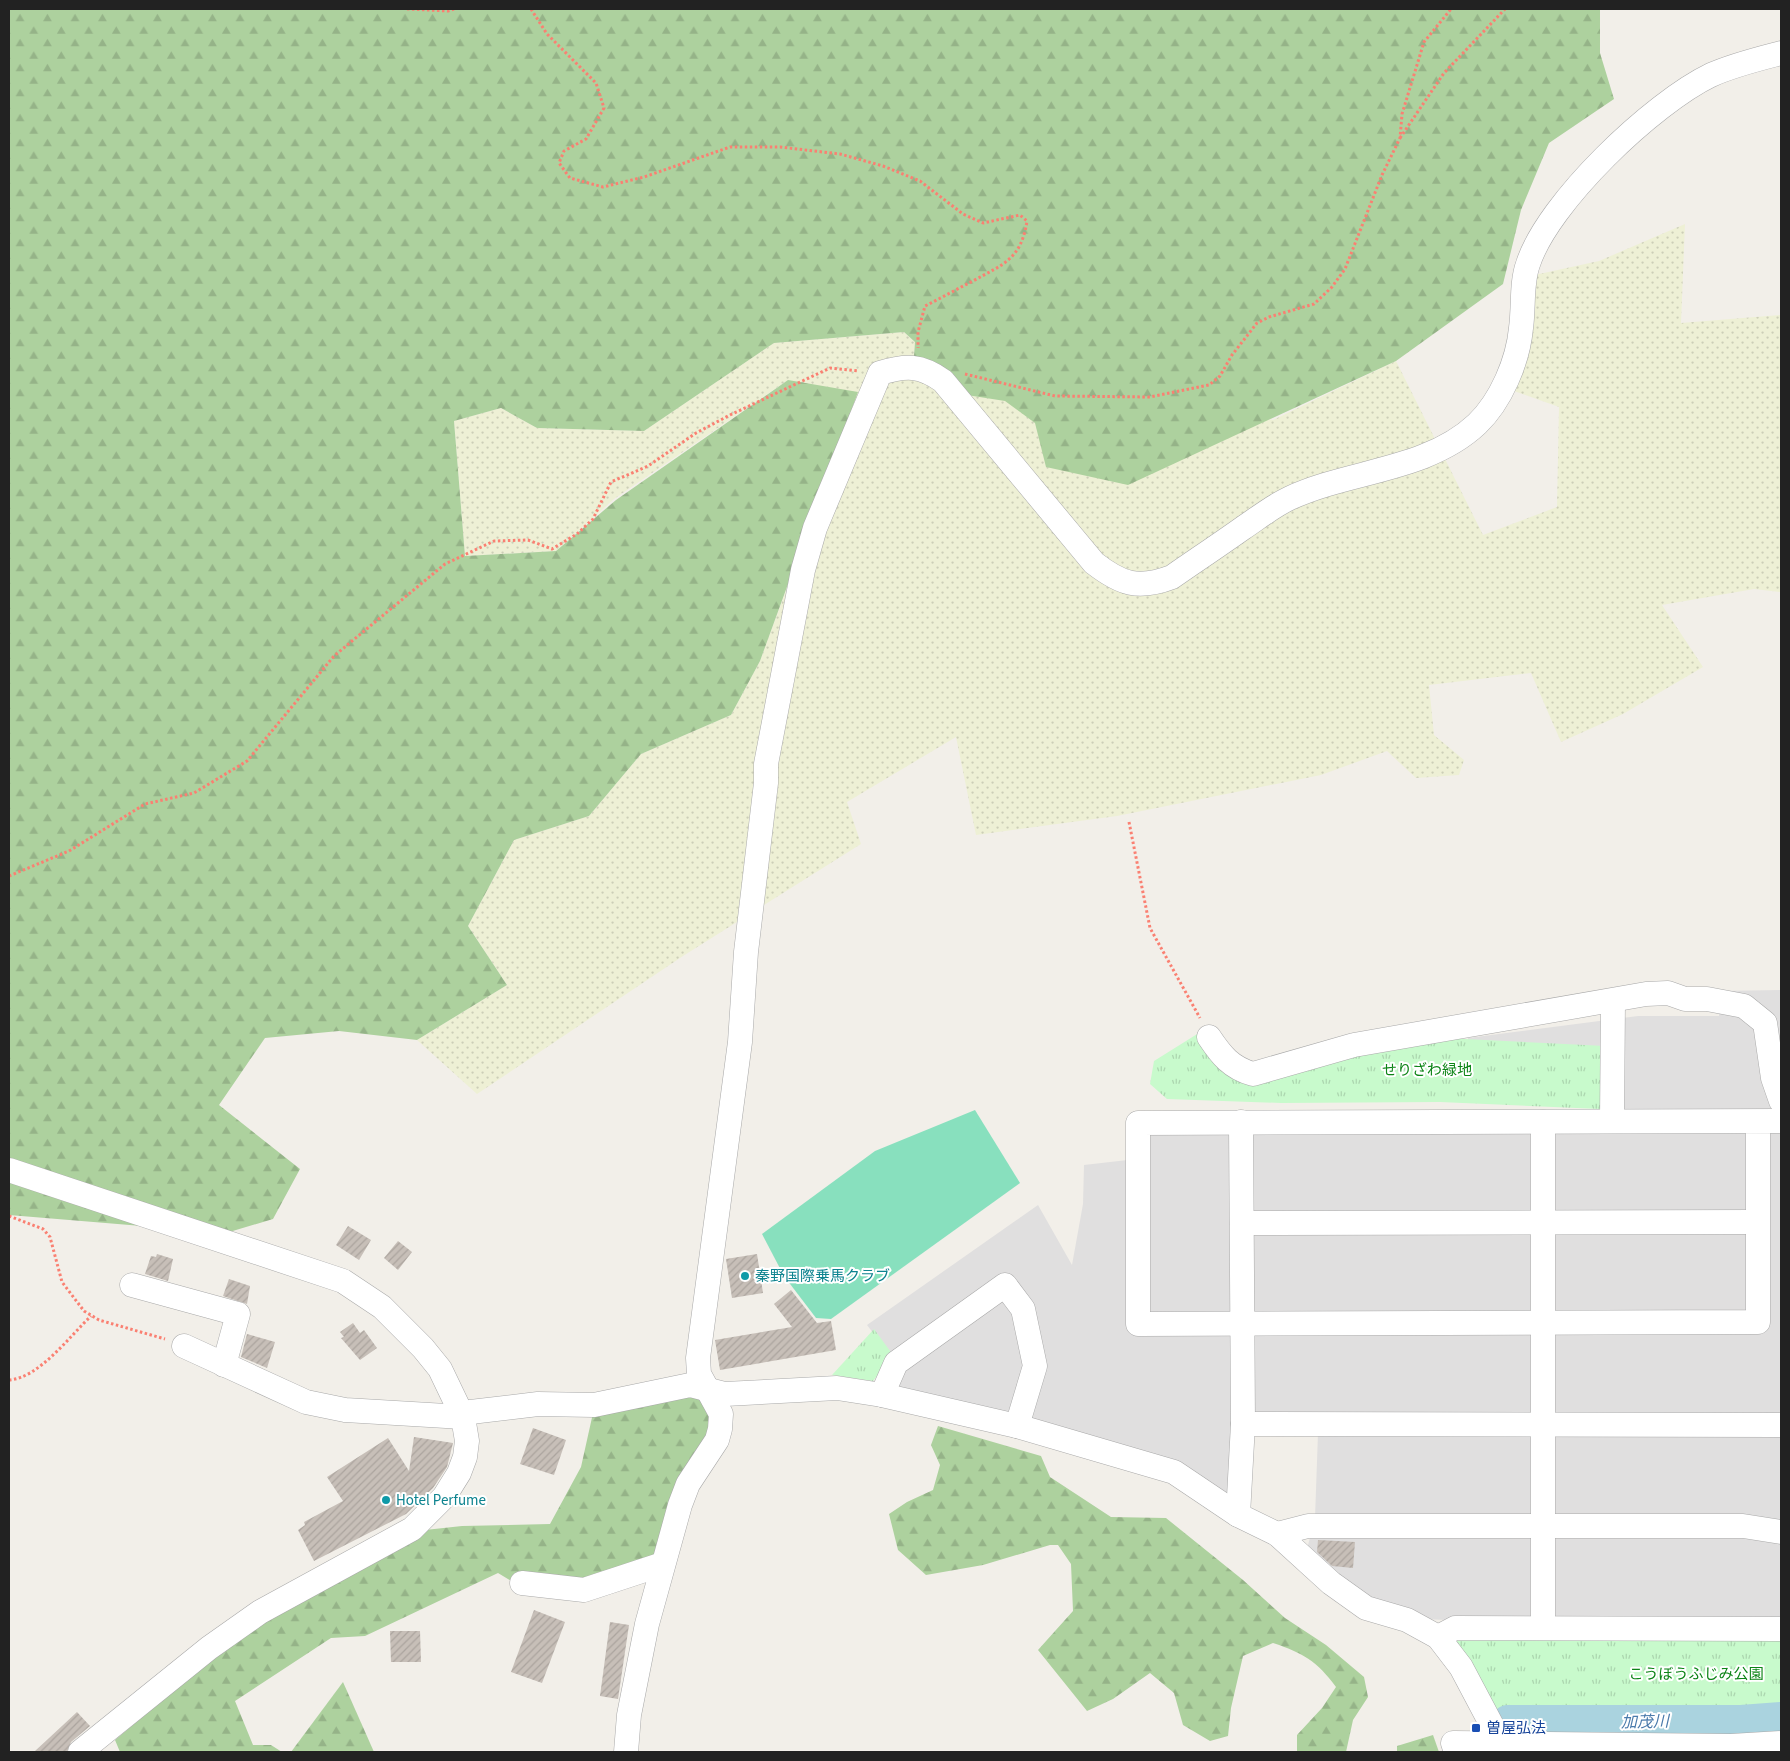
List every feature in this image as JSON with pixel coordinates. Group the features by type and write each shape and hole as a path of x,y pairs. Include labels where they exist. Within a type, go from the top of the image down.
{"street":[{"path":"626,1752 629,1715 647,1624 663,1564 688,1484 708,1456 718,1434 721,1414 699,1374 698,1358 740,1042 746,952 765,793 766,764 803,570 812,536 834,478 880,374 892,369 923,369 943,381 1094,563 1122,581 1135,585 1156,583 1172,577 1289,499 1313,489 1428,455 1462,437 1479,422 1490,408 1511,370 1521,330 1527,265 1539,240 1571,194 1607,155 1685,90 1713,74 1781,53"},
{"path":"1209,1037 1221,1056 1238,1070 1253,1074 1354,1045 1454,1026 1646,994 1668,993 1685,999 1707,999 1744,1006 1765,1023 1773,1078 1781,1100"},
{"path":"1612,1121 1613,1001"},
{"path":"1758,1122 1758,1322 1138,1324 1138,1123 1781,1121"},
{"path":"1238,1515 1243,1424 1240,1122"},
{"path":"1543,1122 1543,1626"},
{"path":"9,1170 343,1281 382,1307 423,1348 440,1369 463,1415 467,1441 465,1457 459,1473 444,1497 412,1529 260,1612 209,1648 80,1752"},
{"path":"1242,1223 1757,1222"},
{"path":"882,1395 896,1363 1005,1285 1023,1309 1035,1366 1017,1426"},
{"path":"132,1286 238,1314 224,1365"},
{"path":"184,1346 306,1402 345,1410 463,1415 538,1404 594,1405 690,1385 725,1394 837,1388 882,1395 1017,1426 1174,1472 1238,1515 1277,1534 1332,1583 1359,1604 1366,1608 1407,1620 1438,1636 1461,1667 1500,1750"},
{"path":"1243,1424 1781,1425"},
{"path":"1277,1534 1308,1526 1743,1526 1781,1532"},
{"path":"522,1583 584,1590 663,1564"},
{"path":"1438,1636 1455,1628 1543,1626 1781,1628"},
{"path":"1456,1752 1453,1743 1500,1750 1781,1744"}],"path":[{"path":"406,9 448,11 454,9"},
{"path":"531,9 547,34 596,83 604,108 586,138 564,150 559,163 570,178 603,187 644,177 730,147 780,146 840,154 883,166 920,181 963,214 984,223 1020,215 1027,221 1016,251 1002,267 925,306 918,332 923,369 988,378 1056,396 1150,397 1209,385 1220,376 1232,355 1257,323 1269,317 1314,304 1332,287 1345,269 1382,174 1400,138 1444,73 1505,9"},
{"path":"1400,138 1402,114 1424,42 1451,9"},
{"path":"9,876 69,851 145,804 194,793 247,761 334,656 445,564 494,541 528,540 552,549 577,534 593,519 611,482 648,466 696,433 830,368 880,374"},
{"path":"1129,822 1150,928 1209,1037"},
{"path":"9,1216 43,1229 50,1237 62,1282 90,1316 184,1346"},
{"path":"9,1380 18,1380 32,1373 90,1316"}],"shaded area":[{"path":"1781,990 1781,1635 1424,1619 1369,1600 1305,1557 1315,1518 1318,1433 1233,1434 1227,1496 899,1392 892,1358 867,1325 1038,1205 1072,1265 1083,1204 1084,1165 1145,1158 1146,1137 1153,1130 1619,1129 1625,1063 1470,1070 1468,1038 1638,1016 1719,1016 1719,991"}],"green space":[{"path":"9,9 1600,9 1600,53 1614,99 1549,143 1521,210 1503,284 1396,361 1128,485 1046,467 1035,423 1005,401 954,393 913,370 915,342 904,332 774,343 644,431 537,428 501,408 454,421 465,556 556,551 616,500 788,380 858,392 760,661 731,715 641,754 589,816 514,840 468,926 507,985 417,1040 339,1031 265,1038 219,1105 300,1169 273,1219 226,1233 9,1215"},
{"path":"1685,224 1681,323 1781,315 1781,592 1754,589 1662,605 1703,667 1623,714 1561,742 1531,673 1429,685 1434,735 1464,760 1459,775 1416,778 1387,751 1321,775 1117,816 976,835 956,737 847,802 861,844 683,956 477,1094 417,1040 507,985 468,926 514,840 589,816 641,754 731,715 760,661 797,561 788,380 614,499 556,551 465,556 454,421 501,408 537,428 644,431 774,343 904,332 915,342 913,370 1273,420 1396,361 1483,535 1557,507 1559,407 1511,390 1530,276 1599,261"},
{"name":"せりざわ緑地","path":"1202,1031 1234,1072 1424,1037 1605,1046 1600,1109 1440,1102 1281,1103 1167,1099 1150,1084 1154,1061"},
{"path":"975,1110 1020,1183 831,1319 816,1318 784,1276 762,1234 875,1151"},
{"path":"874,1329 893,1355 873,1381 832,1375"},
{"path":"697,1396 710,1410 711,1425 657,1557 582,1595 526,1590 498,1573 365,1636 331,1638 235,1701 253,1745 271,1745 282,1752 120,1752 115,1740 230,1643 425,1530 462,1526 550,1524 581,1467 593,1413"},
{"path":"938,1426 1041,1456 1050,1477 1111,1517 1166,1518 1243,1580 1285,1618 1326,1645 1364,1677 1368,1697 1353,1720 1346,1752 1297,1752 1297,1735 1322,1708 1336,1687 1316,1664 1309,1659 1293,1650 1273,1643 1243,1656 1231,1708 1228,1736 1210,1741 1183,1725 1174,1693 1150,1673 1113,1699 1087,1711 1038,1650 1073,1611 1071,1564 1058,1545 1050,1545 983,1565 926,1575 898,1550 889,1514 907,1502 933,1490 940,1465 931,1445"},
{"name":"こうぼうふじみ公園","path":"1781,1631 1781,1711 1755,1714 1497,1714 1447,1641 1453,1633"},
{"path":"343,1682 374,1752 291,1752"},
{"path":"1433,1735 1439,1752 1397,1752 1397,1746"}],"building":[{"path":"348,1226 371,1240 359,1260 336,1245"},
{"path":"398,1241 412,1252 398,1270 384,1258"},
{"path":"157,1254 173,1259 168,1281 145,1274 151,1256 156,1257"},
{"name":"秦野国際乗馬クラブ","path":"757,1254 763,1293 732,1298 726,1259"},
{"path":"229,1279 250,1286 247,1304 223,1296"},
{"path":"791,1290 817,1323 831,1321 836,1350 720,1370 715,1340 792,1327 774,1304"},
{"path":"353,1323 360,1333 364,1330 377,1348 360,1360 341,1338 344,1337 340,1332"},
{"path":"247,1334 275,1342 267,1368 241,1357"},
{"path":"533,1428 566,1440 554,1475 520,1464"},
{"name":"Hotel Perfume","path":"414,1437 453,1443 447,1467 433,1488 406,1514 314,1561 298,1530 305,1525 304,1522 343,1501 327,1477 388,1438 409,1471"},
{"path":"1318,1540 1355,1542 1353,1568 1332,1566 1317,1552"},
{"path":"534,1610 565,1622 542,1683 511,1672"},
{"path":"610,1622 629,1625 618,1699 600,1696"},
{"path":"390,1631 420,1631 421,1662 391,1662"},
{"path":"77,1712 90,1726 71,1742 67,1752 34,1752"}],"waterway":[{"name":"加茂川","path":"1508,1722 1741,1722 1781,1719"}],"place":[{"name":"秦野国際乗馬クラブ","path":"745,1276"},
{"name":"Hotel Perfume","path":"386,1500"},
{"name":"曽屋弘法","path":"1476,1728"}]}
